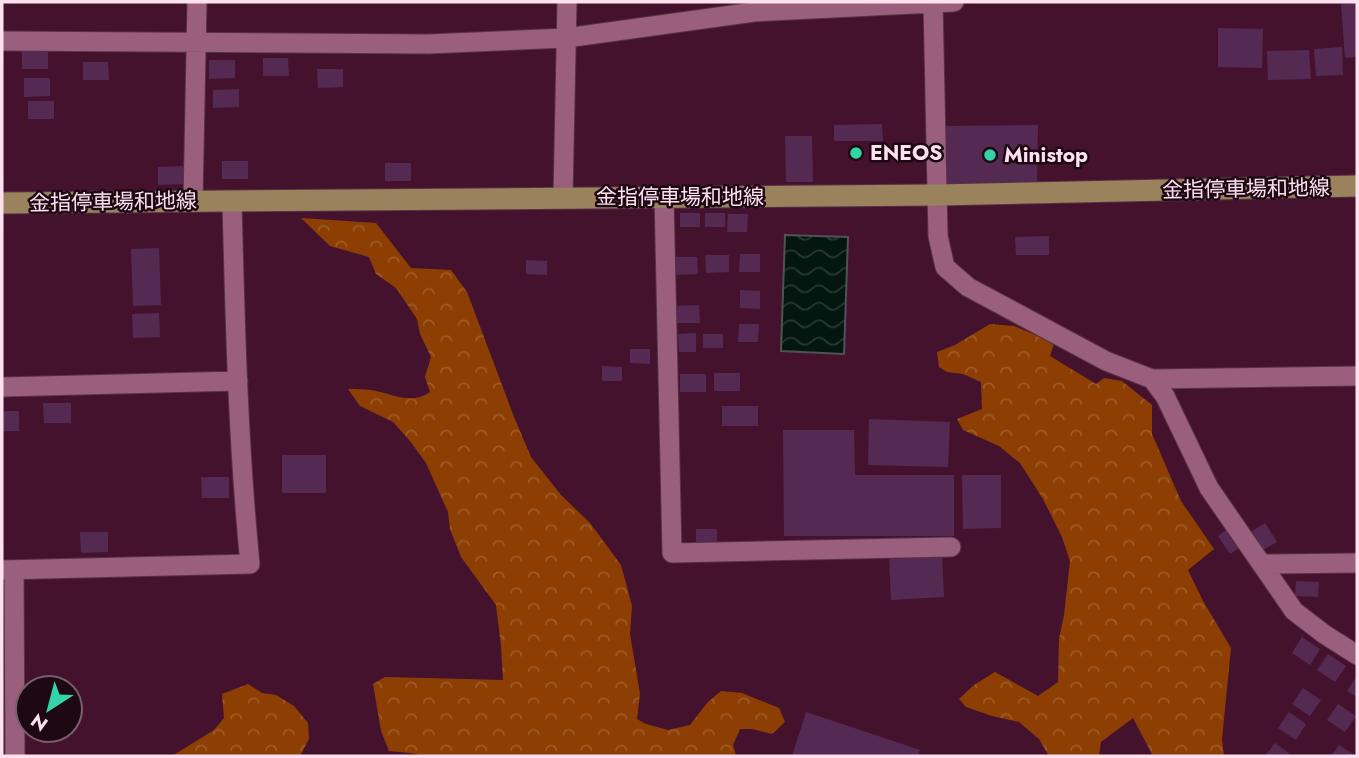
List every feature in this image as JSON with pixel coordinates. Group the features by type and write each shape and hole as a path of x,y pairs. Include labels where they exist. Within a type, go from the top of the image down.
{"main road":[{"name":"金指停車場和地線","path":"2,203 937,195 1357,186"}],"street":[{"path":"193,201 197,2"},
{"path":"563,198 566,2"},
{"path":"933,2 938,236 945,267 968,287 1106,361 1152,379 1357,376"},
{"path":"2,41 428,44 566,37 754,12 954,2"},
{"path":"664,197 672,553 951,547"},
{"path":"15,756 8,570 250,564 244,506 232,201"},
{"path":"1152,379 1165,396 1209,488 1294,611 1357,655"},
{"path":"2,387 238,381"},
{"path":"1262,564 1357,564"}],"green space":[{"path":"301,218 376,223 411,268 451,270 467,292 531,457 561,495 590,523 621,565 632,606 630,634 640,694 637,719 668,730 690,725 708,702 721,691 742,693 779,708 785,722 772,734 740,729 733,745 736,756 425,756 389,751 381,731 373,684 385,677 503,680 496,605 461,557 450,529 448,512 426,463 393,422 360,406 348,389 371,390 408,398 430,392 425,377 431,357 420,334 417,319 396,288 376,274 369,257 330,246"},
{"path":"990,324 1014,326 1054,343 1050,356 1096,384 1104,378 1122,381 1152,405 1152,434 1181,501 1214,549 1188,570 1231,648 1222,739 1224,756 1153,756 1133,718 1101,742 1099,756 1049,756 1039,739 1019,722 966,707 959,699 974,685 995,672 1038,696 1058,682 1059,639 1070,561 1062,537 1043,499 1020,463 999,446 963,430 957,419 982,409 981,382 939,367 937,352 955,345"},
{"path":"248,684 262,693 276,695 294,706 308,723 309,739 300,756 172,756 214,730 224,718 222,694"}],"water":[{"path":"785,235 848,237 844,354 781,351"}],"building":[{"path":"1357,3 1357,57 1345,58 1341,4"},
{"path":"1218,28 1263,29 1262,68 1218,67"},
{"path":"1342,47 1343,75 1316,76 1314,49"},
{"path":"1309,50 1311,79 1268,80 1267,51"},
{"path":"22,51 48,51 48,69 22,69"},
{"path":"263,58 288,58 289,76 263,76"},
{"path":"209,60 235,60 235,78 209,79"},
{"path":"83,62 108,62 109,80 83,80"},
{"path":"317,69 343,69 343,87 318,88"},
{"path":"24,78 50,78 50,96 24,97"},
{"path":"239,89 239,107 213,108 213,90"},
{"path":"28,101 54,101 54,119 28,119"},
{"path":"882,124 883,141 834,141 834,125"},
{"name":"Ministop","path":"1038,125 1037,184 943,187 943,126"},
{"path":"785,136 812,136 813,182 786,182"},
{"path":"222,161 248,161 248,179 222,179"},
{"path":"385,163 411,163 411,181 385,181"},
{"path":"184,166 184,184 158,185 158,167"},
{"path":"680,213 700,213 700,227 680,227"},
{"path":"705,213 725,213 725,227 705,227"},
{"path":"728,214 748,214 747,232 727,232"},
{"path":"1049,236 1049,255 1016,255 1015,237"},
{"path":"159,248 161,305 133,306 131,249"},
{"path":"740,254 760,254 760,272 739,272"},
{"path":"705,255 729,255 729,272 706,273"},
{"path":"674,257 697,257 698,274 674,275"},
{"path":"526,260 547,261 547,275 526,274"},
{"path":"740,290 760,291 760,309 740,308"},
{"path":"699,305 700,323 676,323 676,306"},
{"path":"159,313 160,337 133,338 132,314"},
{"path":"739,324 759,324 758,342 738,342"},
{"path":"696,333 696,352 679,352 678,334"},
{"path":"703,334 723,334 723,348 703,348"},
{"path":"630,349 650,349 650,364 630,363"},
{"path":"602,366 622,367 622,381 602,381"},
{"path":"714,373 740,373 740,391 714,391"},
{"path":"680,374 706,374 706,392 680,392"},
{"path":"43,403 71,403 71,423 44,423"},
{"path":"722,406 758,406 758,426 722,426"},
{"path":"2,411 19,411 19,431 2,431"},
{"path":"869,419 950,422 948,467 868,465"},
{"path":"783,430 854,430 855,475 954,475 954,536 784,536"},
{"path":"282,455 326,455 326,493 282,493"},
{"path":"962,475 1001,475 1001,528 963,529"},
{"path":"201,477 229,477 229,498 202,498"},
{"path":"1265,523 1277,542 1263,550 1252,531"},
{"path":"1230,527 1243,546 1230,554 1218,536"},
{"path":"696,529 717,529 717,543 696,543"},
{"path":"80,532 108,532 108,552 81,553"},
{"path":"942,556 944,597 891,600 889,559"},
{"path":"1296,581 1319,582 1318,597 1295,596"},
{"path":"1302,637 1320,649 1310,665 1292,653"},
{"path":"1328,654 1346,666 1335,682 1317,670"},
{"path":"1357,676 1357,697 1347,691"},
{"path":"1303,688 1321,700 1310,716 1292,704"},
{"path":"1338,704 1356,716 1345,732 1327,720"},
{"path":"806,712 920,750 918,756 792,756"},
{"path":"1289,712 1306,724 1296,740 1278,728"},
{"path":"1275,743 1289,753 1287,756 1265,756"},
{"path":"1339,745 1356,756 1331,756"}],"place":[{"name":"ENEOS","path":"856,153"},
{"name":"Ministop","path":"990,155"}]}
